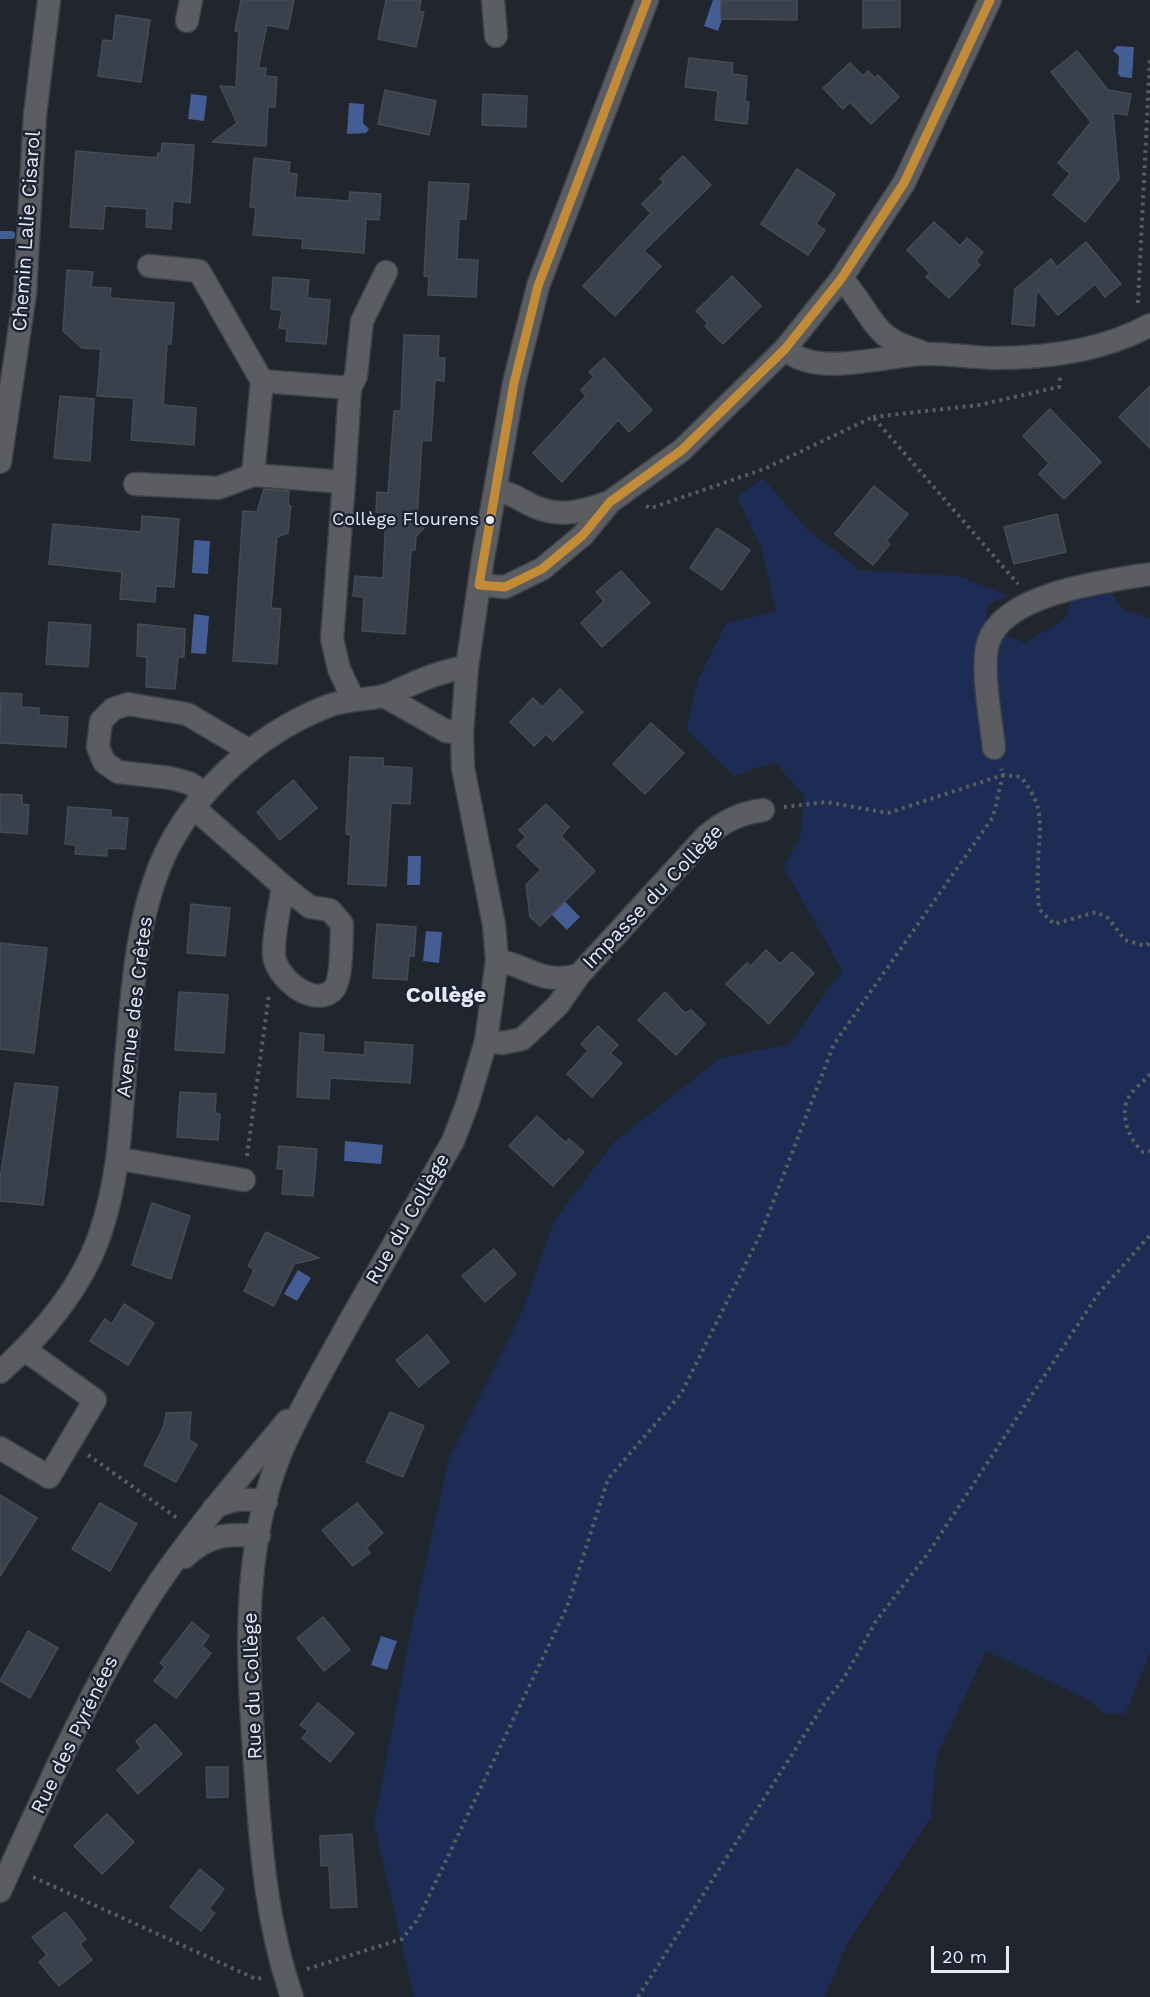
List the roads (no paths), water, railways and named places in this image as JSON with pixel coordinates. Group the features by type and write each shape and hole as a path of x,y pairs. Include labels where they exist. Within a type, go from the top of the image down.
{"street":[{"name":"Chemin Lalie Cisarol","path":"0,462 25,293 35,115 49,0"},
{"path":"493,0 496,36"},
{"name":"Rue du Collège","path":"292,1997 274,1941 263,1869 253,1733 249,1651 251,1593 259,1536 280,1454 308,1396 453,1141 467,1105 486,1041 497,960 494,925 464,768 462,733 466,666 514,383 538,286 648,0"},
{"path":"479,585 506,587 542,569 583,535 615,499 682,450 785,349 841,279 904,183 990,0"},
{"path":"149,266 199,271 262,381 254,475"},
{"path":"353,699 339,669 332,639 350,388 356,376 362,321 386,272"},
{"path":"841,279 853,289 881,331 898,344 926,354"},
{"path":"785,349 795,358 817,365 926,354 994,358 1064,352 1126,338 1147,327"},
{"path":"262,381 350,388"},
{"path":"135,484 218,488 254,475 344,482"},
{"path":"495,491 510,492 538,508 561,514 579,512 615,499"},
{"path":"994,748 987,687 988,643 1003,620 1032,601 1110,580 1150,574"},
{"name":"Avenue des Crêtes","path":"0,1372 25,1350 55,1313 79,1277 100,1234 120,1159 126,1059 141,935 155,878 178,831 200,800 226,770 250,751 300,720 329,706 353,699 384,696 449,669 466,666"},
{"path":"384,696 447,730 462,733"},
{"path":"250,751 188,714 128,704 113,709 101,722 98,747 104,762 118,772 171,778 189,783 200,800 283,886 310,907 330,910 342,924 338,982 332,991 324,995 304,993 293,987 282,973 274,957 283,886"},
{"name":"Impasse du Collège","path":"486,1041 502,1043 522,1039 558,1005 579,975 707,835 724,821 747,812 763,810"},
{"name":"Impasse du Collège","path":"497,960 510,963 535,975 560,980 579,975"},
{"path":"120,1159 244,1180"},
{"path":"0,1448 49,1477 95,1400 25,1350"},
{"name":"Rue des Pyrénées","path":"0,1891 85,1710 119,1647 195,1531 308,1396"},
{"path":"214,1508 226,1501 239,1498 266,1502"},
{"name":"Rue des Pyrénées","path":"159,1583 206,1540 225,1534 259,1536"}],"waterway":[{"path":"0,235 11,235"}],"place":[{"name":"Collège Flourens","path":"490,520"}],"district":[{"name":"Collège","path":"446,996"}]}
